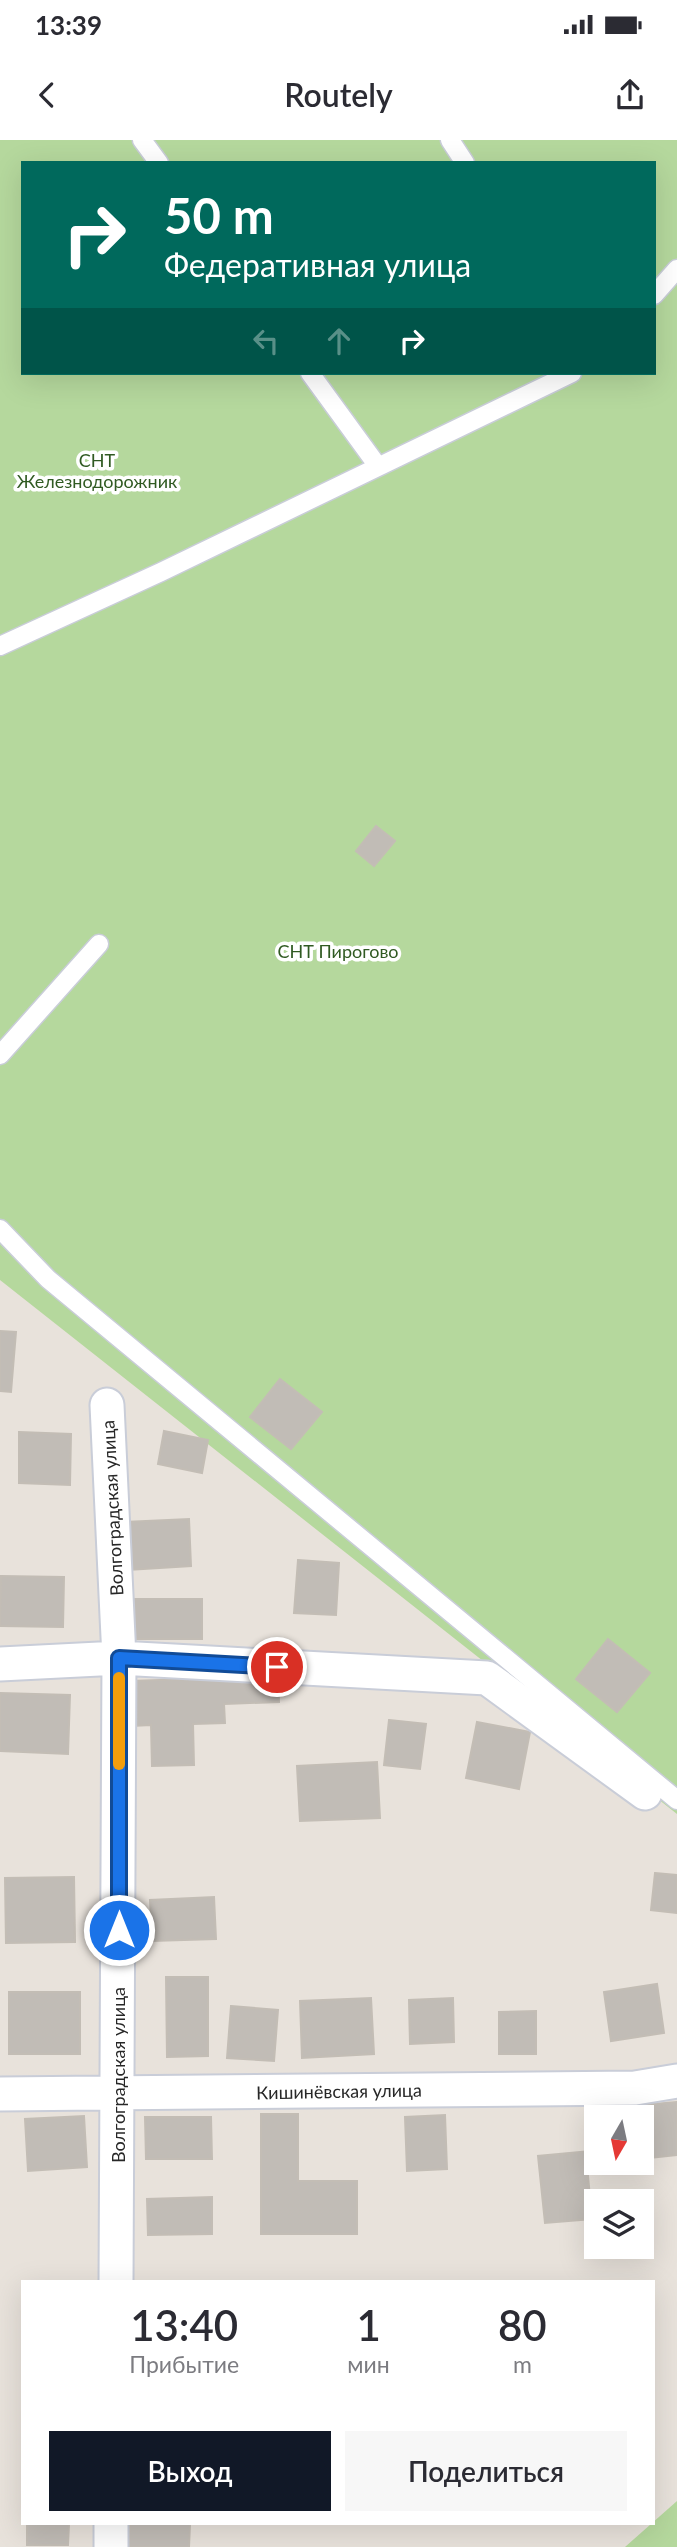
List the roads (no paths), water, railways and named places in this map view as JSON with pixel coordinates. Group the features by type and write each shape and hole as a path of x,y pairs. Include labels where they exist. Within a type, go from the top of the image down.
{"street":[{"name":"Волгоградская улица","path":"107,1405 119,1658 116,2280"},
{"path":"0,1664 119,1658 487,1678 661,1796"},
{"name":"Кишинёвская улица","path":"0,2094 635,2088 677,2081"},
{"path":"111,2525 111,2547"}],"lane":[{"path":"142,140 158,161"},
{"path":"450,140 464,161"},
{"path":"656,293 677,270"},
{"path":"311,375 377,465"},
{"path":"0,646 161,572 377,465 568,375"},
{"path":"0,1055 99,944"},
{"path":"0,1229 48,1279 661,1796"}],"park label":[{"name":"СНТ Железнодорожник","path":"97,470"},
{"name":"СНТ Пирогово","path":"338,951"}]}
